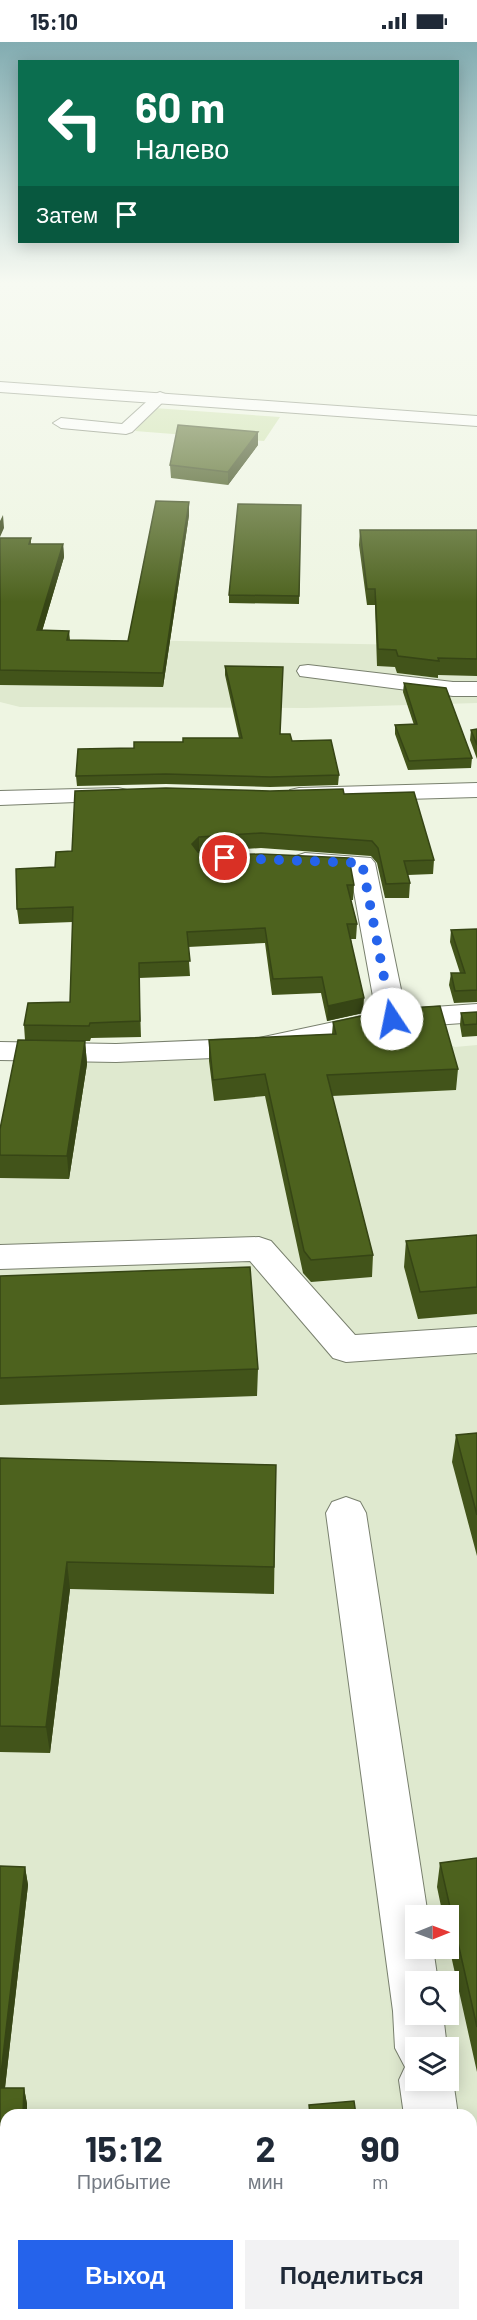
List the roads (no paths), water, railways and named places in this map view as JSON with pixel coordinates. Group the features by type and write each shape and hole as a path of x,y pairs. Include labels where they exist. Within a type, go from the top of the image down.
{"main road":[{"path":"57,389 477,421"},
{"path":"64,389 477,417"},
{"path":"61,423 126,429 160,397"},
{"path":"308,671 453,689 477,688"},
{"path":"282,795 477,790"},
{"path":"0,798 143,794"},
{"path":"282,860 362,863 392,1019"},
{"path":"0,1052 116,1053 259,1047 392,1019 477,1013"},
{"path":"0,1257 259,1249 346,1349 477,1340"},
{"path":"346,1513 411,1971"},
{"path":"428,2091 430,2109"}]}
